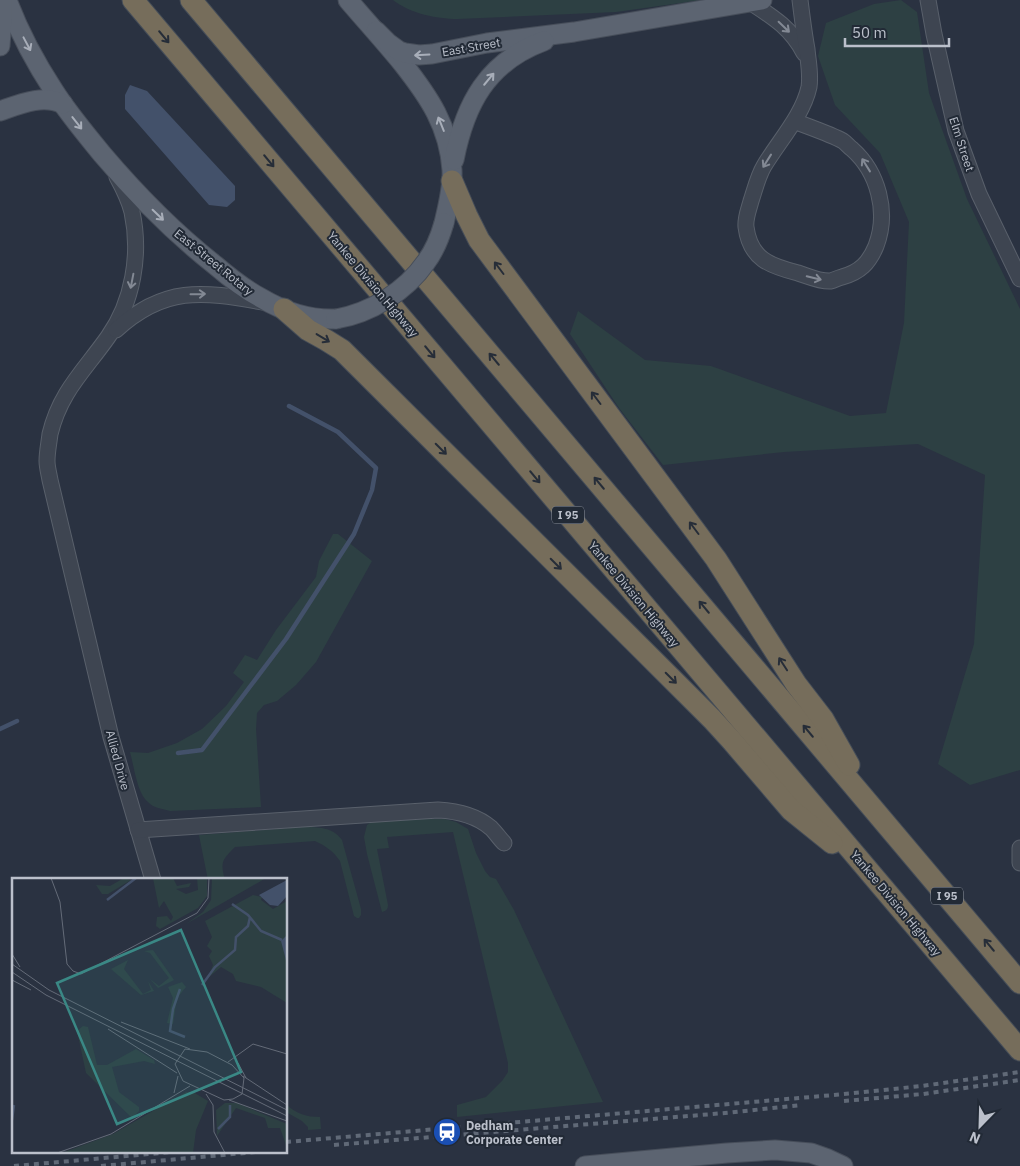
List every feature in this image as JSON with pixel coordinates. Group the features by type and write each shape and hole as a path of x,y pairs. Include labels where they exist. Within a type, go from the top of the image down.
{"highway":[{"name":"Yankee Division Highway","path":"133,0 1020,1050"},
{"name":"I 95","path":"191,0 1020,983"},
{"path":"452,176 470,224 479,240 716,559 796,684 824,719 874,809"},
{"path":"277,306 308,330 335,345 350,358 712,719 791,810 873,877"}],"main road":[{"path":"0,46 2,0"},
{"name":"East Street Rotary","path":"7,0 23,37 63,104 101,153 148,205 182,238 254,294 277,306 308,317 322,319 336,319 373,307 406,284 423,267 440,237 449,201 452,176 447,138 441,122 422,87 348,0"},
{"name":"East Street","path":"452,176 458,142 466,115 488,80 504,63 517,54 540,42 560,35 756,1"},
{"name":"East Street","path":"376,31 388,44 399,51 412,55 432,54 487,43 574,32"},
{"path":"0,111 40,100 51,100 63,104"},
{"path":"585,1166 776,1150 811,1153 843,1166"}],"street":[{"path":"794,120 844,142 861,157 870,171 882,209 881,229 876,246 867,263 853,274 830,281 765,262 751,246 746,226 747,214 763,168 794,120 809,87 810,74 800,0"},
{"name":"Elm Street","path":"928,0 956,131 979,194 1020,279"},
{"path":"756,1 797,40 808,61"},
{"name":"Allied Drive","path":"101,153 116,175 132,212 136,238 132,285 124,308 109,336 73,382 61,403 49,440 47,461 109,729 152,878"},
{"name":"Allied Drive","path":"109,336 128,319 157,302 188,294 233,296 277,306"},
{"path":"138,830 446,810 460,812 478,820 491,828 504,843"},
{"path":"1020,848 1020,863"}],"shaded area":[{"path":"393,0 702,0 616,12 457,19 424,14 400,5"},
{"path":"901,0 917,12 929,93 967,199 1020,309 1020,770 970,785 938,764 974,644 985,475 918,444 784,452 663,465 619,408 570,334 578,311 645,360 711,366 850,416 886,413 904,323 909,222 880,153 835,105 818,56 826,23 874,4"},
{"path":"333,534 338,534 372,561 316,662 296,685 277,701 264,705 257,713 256,729 261,807 170,811 150,804 141,792 130,752 148,753 177,743 202,729 226,706 244,682 233,673 245,655 257,660 276,630 316,577 319,561"},
{"path":"445,819 456,822 468,829 476,853 485,871 490,877 496,879 514,910 603,1102 457,1117 457,1105 486,1097 508,1072 508,1063 453,832 387,837 389,848 377,849 388,905 388,908 382,912 364,837 367,825 371,822"},
{"path":"303,827 330,830 342,840 361,915 359,918 354,916 340,861 329,849 315,841 235,847 223,862 225,878 208,878 199,835"},
{"path":"288,1106 302,1114 320,1117 321,1129 308,1130 308,1127 302,1121 288,1113"}],"water":[{"path":"130,85 147,91 235,186 235,200 227,207 209,205 125,109 125,95"}],"waterway":[{"path":"178,753 202,750 286,639 354,534 372,490 376,468 338,432 289,406"},
{"path":"0,729 17,721"}],"railway":[{"path":"288,1142 834,1095 922,1086 1020,1072"},
{"path":"844,1101 923,1094 1020,1080"},
{"path":"334,1145 802,1105"},
{"path":"14,1166 149,1154"},
{"path":"101,1166 234,1154"}],"place":[{"name":"Dedham Corporate Center","path":"447,1132"}]}
